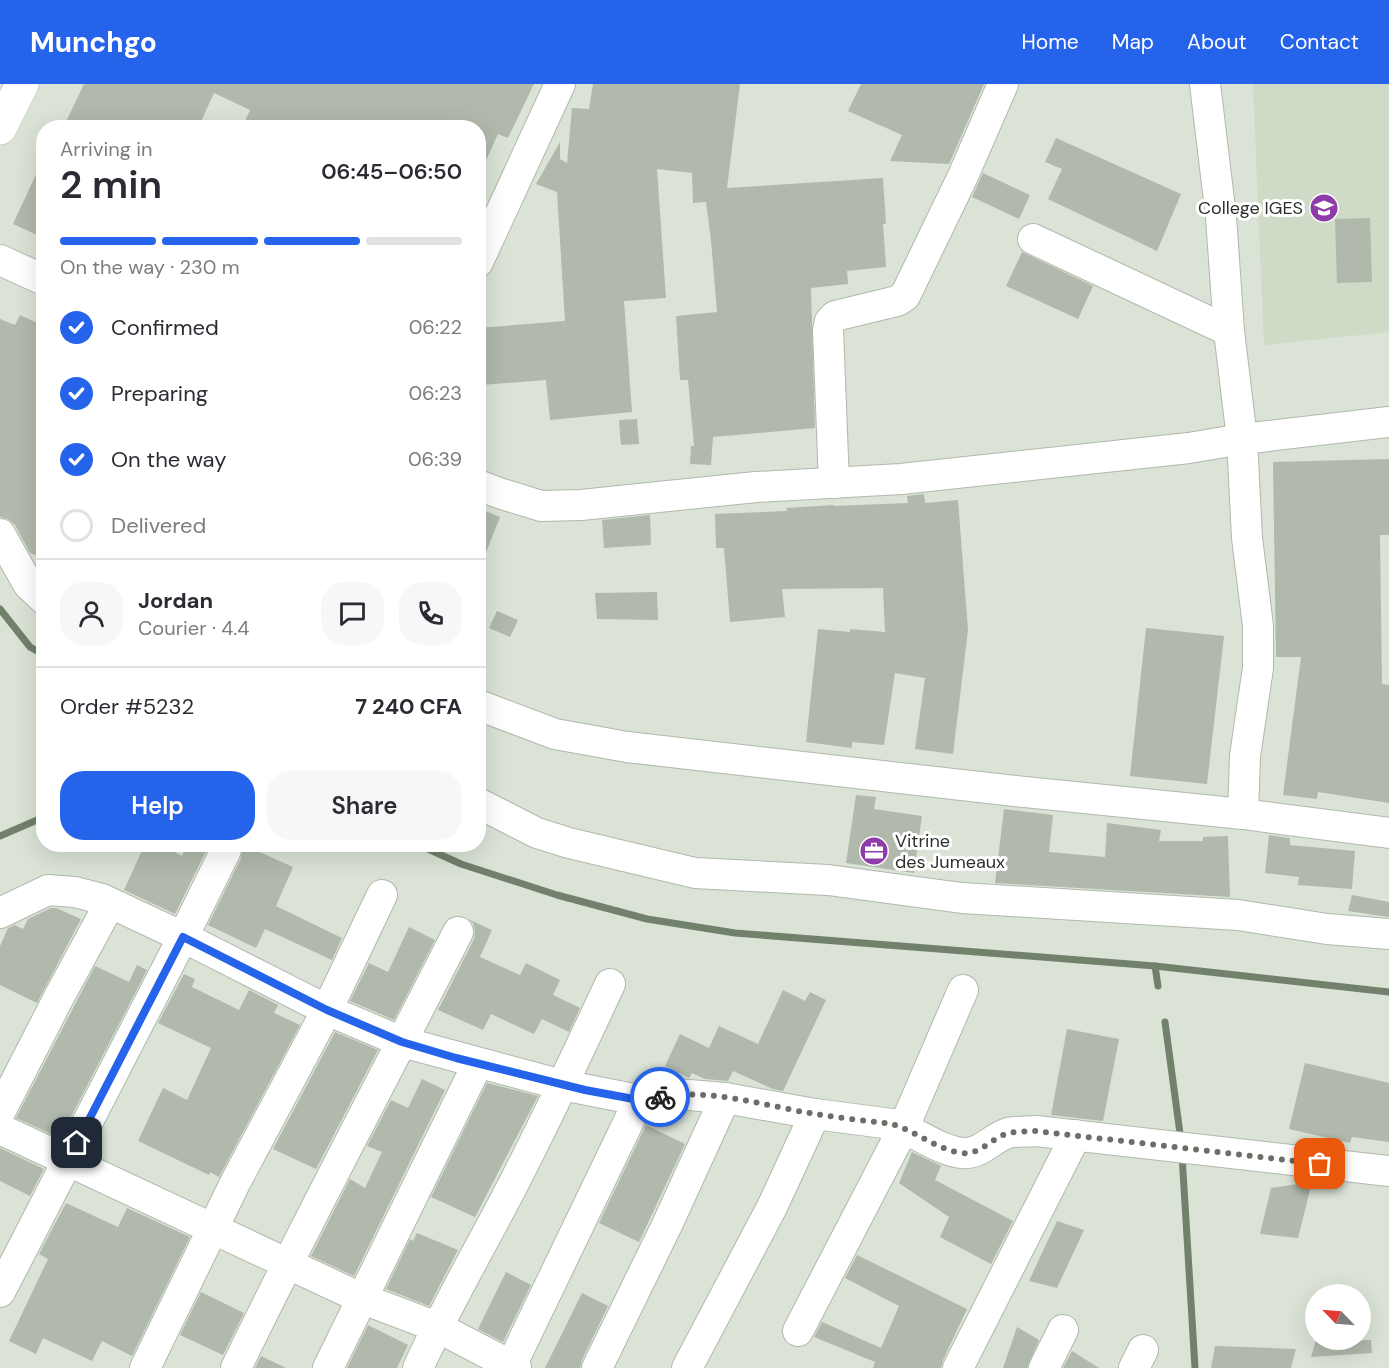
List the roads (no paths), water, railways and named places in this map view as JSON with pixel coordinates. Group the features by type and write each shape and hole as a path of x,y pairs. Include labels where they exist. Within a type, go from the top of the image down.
{"main road":[{"path":"0,128 22,84"}],"street":[{"path":"486,245 560,84"},
{"path":"834,483 828,330 830,321 834,316 897,301 905,296 963,176 1003,84"},
{"path":"1205,84 1221,218 1229,331 1242,438 1247,538 1258,626 1258,668 1245,756 1243,814"},
{"path":"1033,238 1229,331"},
{"path":"0,260 36,276"},
{"path":"486,488 541,506 581,505 756,487 901,479 1189,448 1242,438 1389,422"},
{"path":"0,534 28,584 36,591"},
{"path":"486,708 555,734 627,747 1243,814 1389,833"},
{"path":"486,807 537,833 558,840 695,873 828,880 962,898 1238,915 1328,929 1389,934"},
{"path":"0,1292 225,852"},
{"path":"0,913 48,890 75,892 110,903 327,1010 402,1042 562,1085 639,1100 676,1094 725,1098 815,1114 892,1124 904,1127 963,1154 983,1149 994,1140 1009,1133 1036,1131 1389,1172"},
{"path":"145,1368 213,1228 327,1010 382,895"},
{"path":"0,1112 110,903"},
{"path":"236,1368 458,932"},
{"path":"418,1368 437,1327 505,1201 610,984"},
{"path":"798,1330 904,1127 963,990"},
{"path":"328,1368 478,1064"},
{"path":"597,1368 667,1226 725,1098"},
{"path":"0,1129 363,1299 437,1327 512,1367 639,1100"},
{"path":"687,1368 772,1207 815,1114"},
{"path":"958,1368 1076,1135"},
{"path":"1044,1368 1063,1330"}],"waterway":[{"path":"0,609 30,647 36,650"},
{"path":"0,836 36,820"},
{"path":"435,852 461,864 557,895 647,919 735,933 1155,966 1389,992"},
{"path":"1155,966 1158,986"},
{"path":"1165,1022 1181,1141"},
{"path":"1182,1155 1195,1368"}],"place":[{"name":"College IGES","path":"1324,208"},
{"name":"Vitrine des Jumeaux","path":"874,851"}]}
